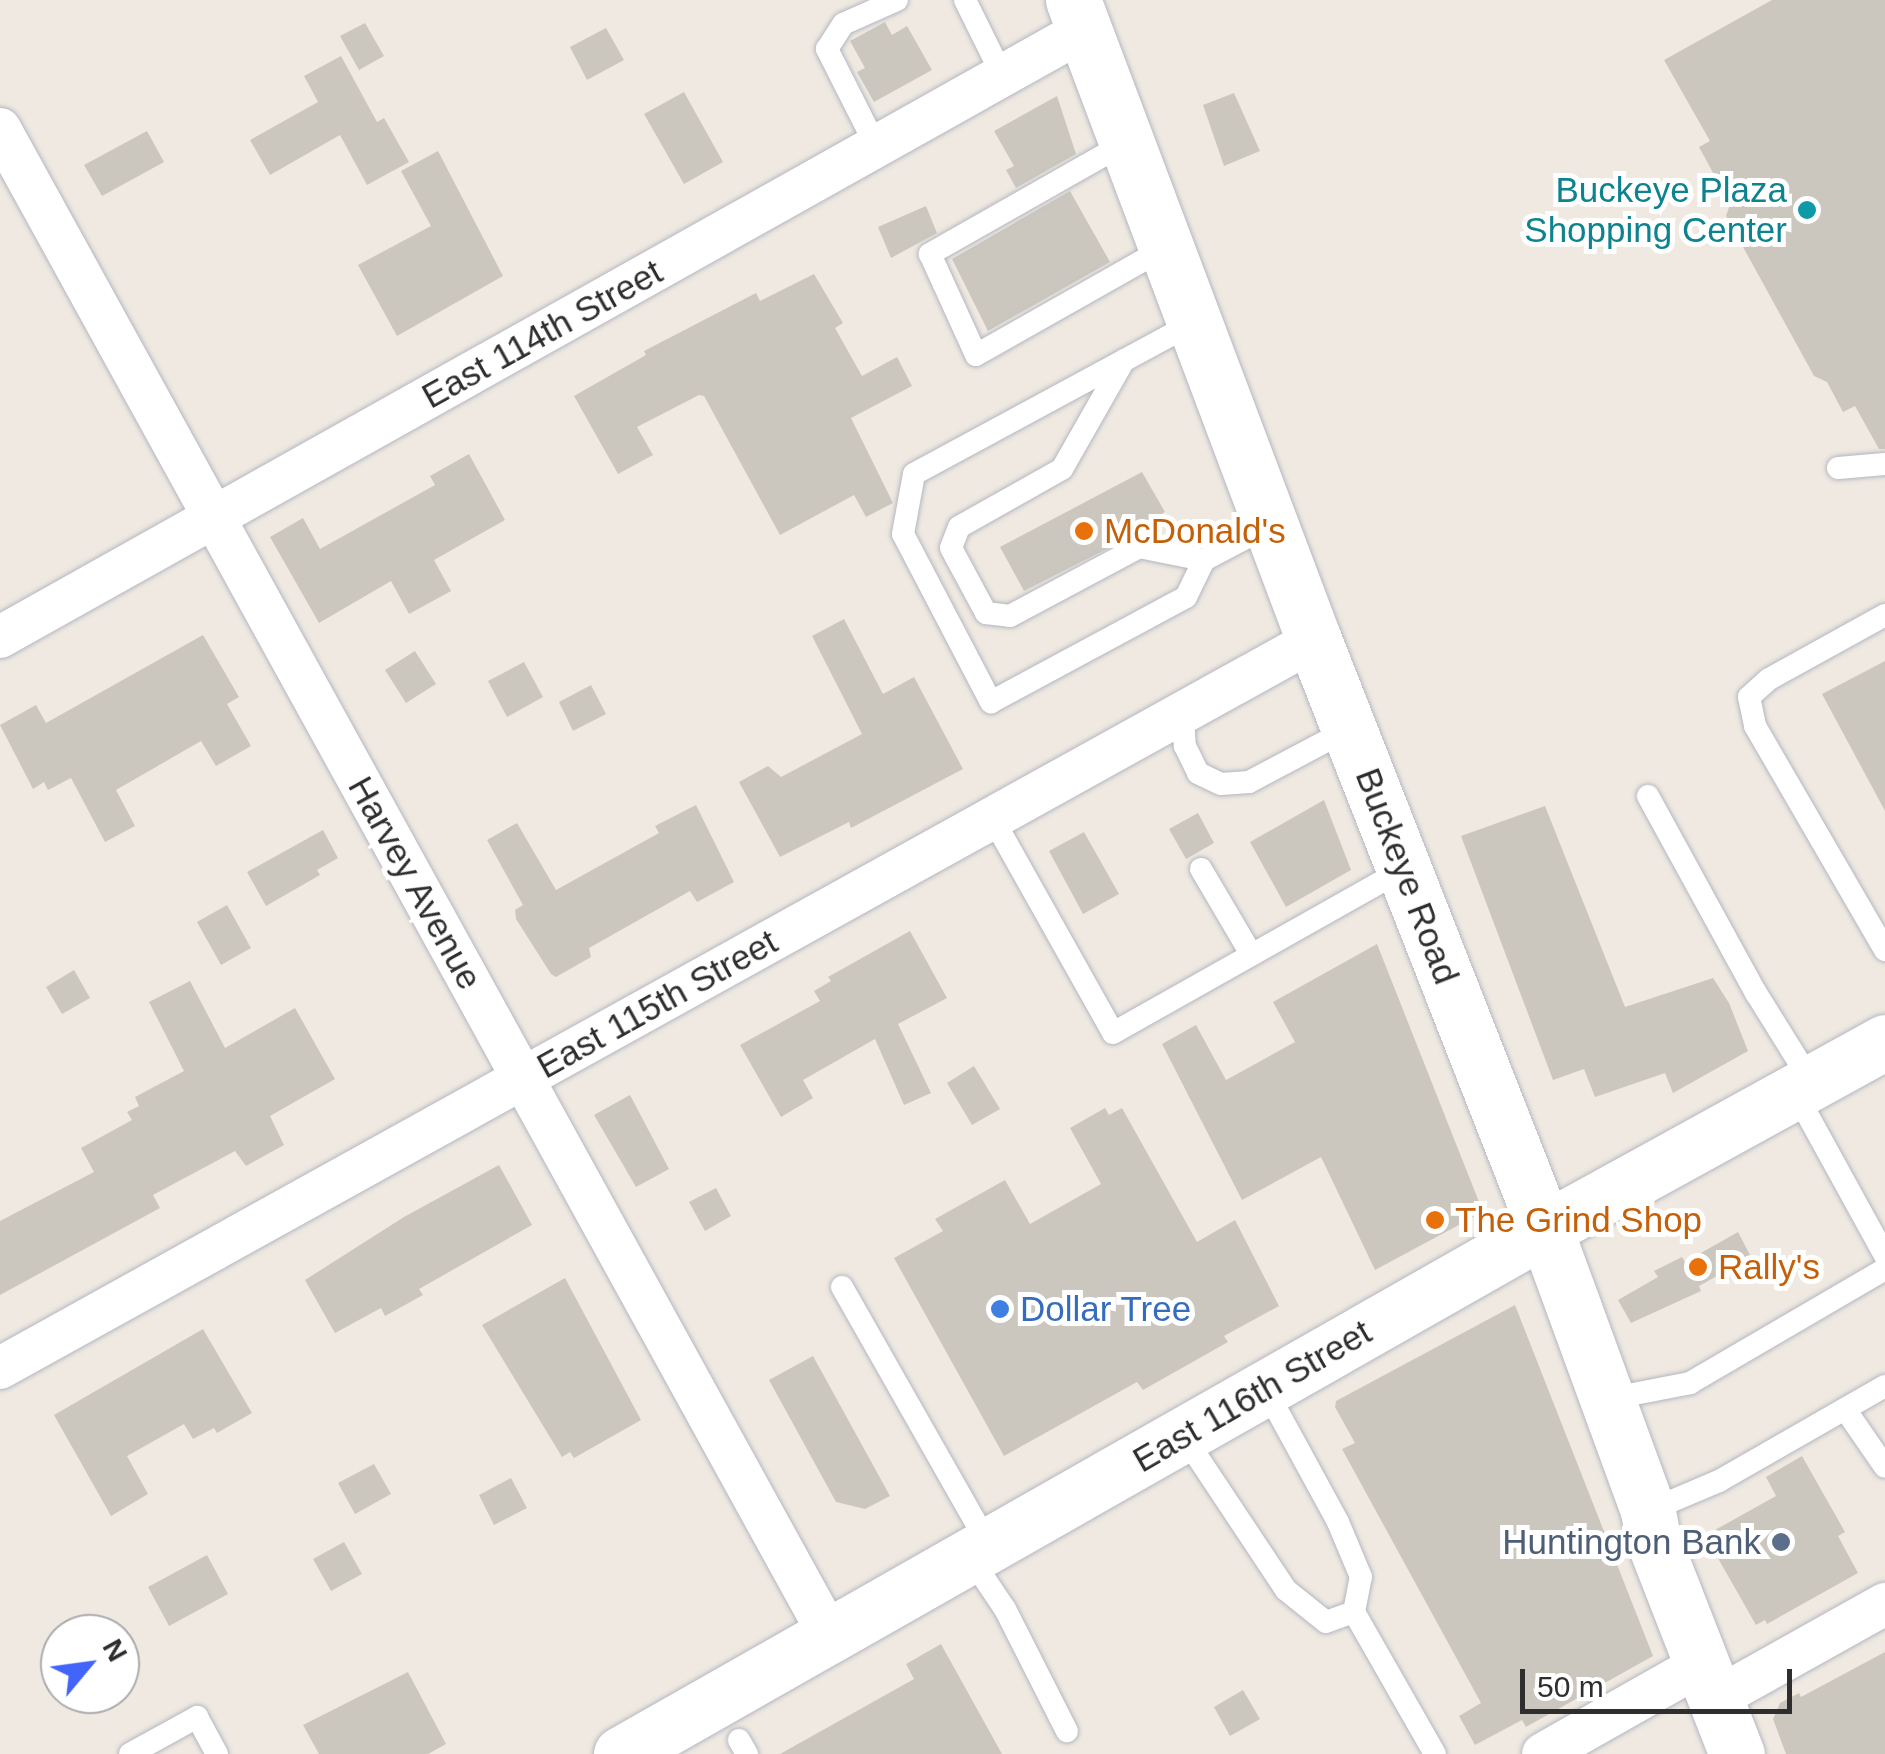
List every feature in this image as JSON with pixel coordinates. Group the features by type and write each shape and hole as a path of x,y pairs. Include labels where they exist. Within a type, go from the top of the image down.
{"street":[{"name":"East 114th Street","path":"0,637 1002,76 1078,15"},
{"name":"Buckeye Road","path":"1078,15 1314,640 1544,1229 1648,1511 1653,1539 1736,1754"},
{"name":"Harvey Avenue","path":"0,129 830,1636"},
{"name":"East 115th Street","path":"0,1368 1314,640"},
{"name":"East 116th Street","path":"621,1754 1544,1229 1885,1042"},
{"path":"1543,1754 1885,1604"}],"lane":[{"path":"876,146 827,49 843,24 898,0"},
{"path":"965,0 1002,76"},
{"path":"1126,142 930,254 976,354 1166,248"},
{"path":"1194,322 914,474 903,534 991,702 1186,596 1204,560 1271,524"},
{"path":"1124,360 1062,469 959,527 951,548 986,613 1010,616 1139,546 1204,560"},
{"path":"1838,468 1885,464"},
{"path":"1885,615 1768,679 1749,697 1756,726 1885,950"},
{"path":"1183,713 1186,746 1198,774 1221,784 1249,782 1349,729"},
{"path":"1648,796 1756,993 1885,1256"},
{"path":"992,818 1112,1032 1404,868"},
{"path":"1201,869 1251,954"},
{"path":"1608,1399 1690,1383 1885,1269"},
{"path":"842,1287 1067,1730"},
{"path":"1648,1511 1719,1481 1885,1386"},
{"path":"1265,1388 1338,1522 1360,1577 1354,1612 1435,1754"},
{"path":"1844,1409 1885,1468"},
{"path":"1183,1435 1286,1590 1326,1622 1354,1612"},
{"path":"130,1754 197,1718 217,1754"}],"building":[{"name":"Buckeye Plaza Shopping Center","path":"1772,0 1885,0 1885,449 1879,449 1855,406 1843,412 1827,382 1814,376 1726,216 1730,204 1699,147 1710,141 1664,60"},
{"path":"885,22 892,35 907,26 932,70 874,102 857,72 865,68 850,41"},
{"path":"365,23 384,56 359,70 340,36"},
{"path":"606,28 624,60 587,80 570,47"},
{"path":"341,56 377,122 384,118 409,162 367,185 340,135 270,175 250,140 318,102 304,76"},
{"path":"684,92 723,162 684,184 644,114"},
{"path":"1234,93 1260,151 1224,166 1203,105"},
{"path":"1057,96 1076,154 1016,188 1006,170 1014,166 994,131"},
{"path":"147,131 164,162 102,196 84,165"},
{"path":"438,151 503,276 397,336 358,265 431,226 401,171"},
{"path":"1070,191 1110,262 988,331 952,259"},
{"path":"926,206 937,233 891,258 878,227"},
{"path":"814,274 843,323 835,328 862,376 897,357 912,386 851,418 893,503 866,517 854,495 780,535 704,396 699,395 637,427 653,455 618,474 574,396 646,355 644,351 756,293 760,301"},
{"path":"469,454 505,520 434,560 451,591 409,614 391,581 319,623 270,537 303,518 320,549 435,485 430,476"},
{"name":"McDonald's","path":"1142,472 1165,512 1137,528 1140,532 1024,591 1000,547"},
{"path":"844,619 883,694 914,677 963,769 851,828 849,822 780,857 739,782 768,766 781,777 862,734 812,636"},
{"path":"203,635 239,697 227,704 251,746 216,766 201,741 116,790 135,826 105,842 71,778 48,790 44,782 33,789 0,725 36,705 46,723"},
{"path":"415,651 436,684 406,703 385,670"},
{"path":"1885,661 1885,811 1822,694"},
{"path":"524,662 543,697 507,717 488,681"},
{"path":"591,685 606,714 573,731 559,702"},
{"path":"1324,800 1351,870 1286,907 1250,842"},
{"path":"696,805 734,882 697,902 690,891 589,948 591,957 556,977 551,974 516,919 515,910 523,905 487,840 517,823 556,890 659,833 655,826"},
{"path":"1545,806 1625,1007 1713,978 1729,1003 1748,1051 1673,1093 1665,1073 1595,1097 1584,1069 1553,1080 1461,836"},
{"path":"1198,813 1214,843 1186,859 1169,829"},
{"path":"323,830 338,858 317,870 320,875 266,906 247,872"},
{"path":"1084,832 1119,894 1083,914 1049,851"},
{"path":"227,905 251,948 221,965 197,922"},
{"path":"910,931 947,998 898,1024 931,1093 904,1105 875,1039 803,1080 813,1098 781,1117 740,1045 820,1001 814,991 831,981 828,977"},
{"path":"1377,944 1483,1212 1375,1270 1321,1157 1242,1200 1162,1044 1196,1025 1226,1080 1295,1042 1273,1002"},
{"path":"74,970 90,998 62,1014 46,987"},
{"path":"190,981 225,1048 295,1008 335,1079 270,1116 284,1145 246,1166 235,1151 153,1195 160,1208 0,1295 0,1221 94,1172 81,1148 132,1120 127,1112 139,1106 135,1097 184,1071 149,1002"},
{"path":"974,1066 1000,1109 972,1125 947,1083"},
{"path":"630,1095 669,1169 636,1187 594,1115"},
{"path":"1105,1108 1109,1115 1122,1108 1197,1242 1235,1220 1279,1306 1224,1336 1228,1342 1143,1390 1137,1382 1004,1456 894,1258 943,1231 935,1219 1005,1180 1030,1224 1101,1184 1070,1128"},
{"path":"499,1165 532,1225 419,1289 423,1295 385,1316 381,1308 335,1333 305,1280 404,1217"},
{"path":"716,1188 731,1216 705,1231 689,1202"},
{"name":"Rally's","path":"1738,1232 1751,1257 1699,1286 1701,1291 1631,1323 1618,1300 1658,1277 1654,1271 1682,1257 1685,1262"},
{"path":"565,1278 641,1420 574,1458 570,1452 562,1457 482,1325"},
{"path":"1515,1305 1653,1656 1526,1727 1522,1720 1475,1745 1459,1716 1481,1703 1342,1449 1355,1443 1335,1407 1336,1401"},
{"path":"203,1329 252,1413 217,1433 214,1428 193,1439 184,1424 127,1456 148,1494 111,1516 54,1415"},
{"path":"813,1356 890,1496 865,1509 836,1502 769,1380"},
{"name":"Huntington Bank","path":"1802,1456 1845,1532 1838,1536 1858,1573 1767,1624 1765,1620 1756,1625 1715,1553 1724,1547 1715,1530 1776,1496 1766,1477"},
{"path":"374,1464 391,1494 355,1514 338,1483"},
{"path":"511,1478 527,1508 494,1525 479,1495"},
{"path":"344,1542 362,1574 331,1591 313,1559"},
{"path":"207,1555 228,1594 169,1626 148,1587"},
{"path":"941,1644 1002,1754 780,1754 914,1679 906,1664"},
{"path":"1885,1652 1885,1754 1786,1754 1773,1719 1780,1703 1799,1693 1801,1697"},
{"path":"408,1672 446,1744 428,1754 319,1754 303,1725"},
{"path":"1243,1690 1260,1719 1230,1736 1214,1707"}],"place":[{"name":"Buckeye Plaza Shopping Center","path":"1807,210"},
{"name":"McDonald's","path":"1084,531"},
{"name":"The Grind Shop","path":"1435,1220"},
{"name":"Rally's","path":"1698,1267"},
{"name":"Dollar Tree","path":"1000,1309"},
{"name":"Huntington Bank","path":"1781,1542"}]}
